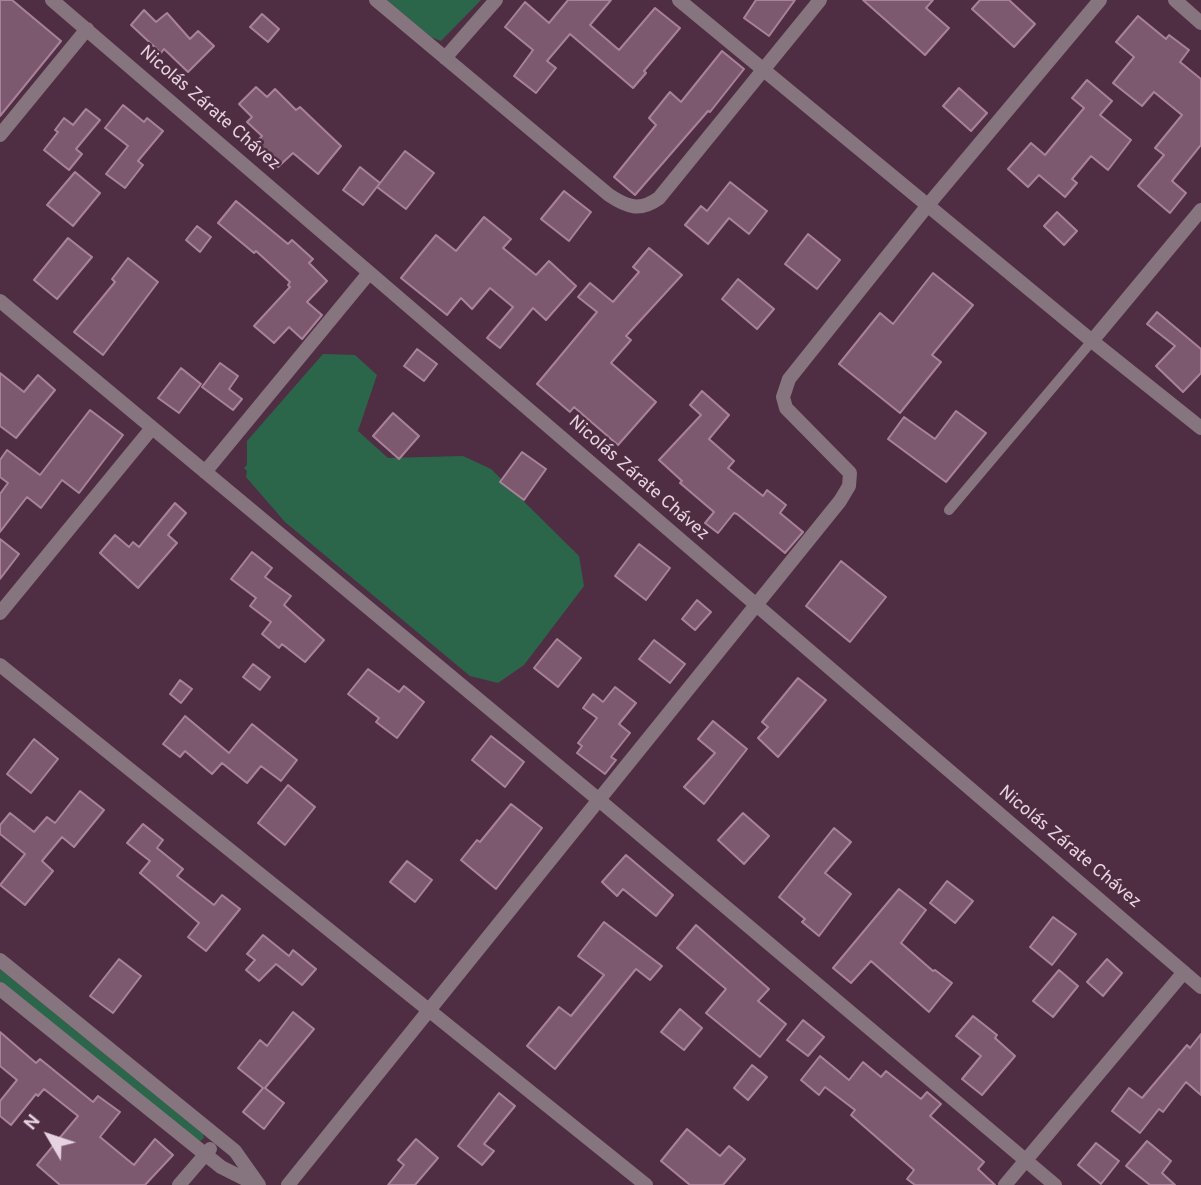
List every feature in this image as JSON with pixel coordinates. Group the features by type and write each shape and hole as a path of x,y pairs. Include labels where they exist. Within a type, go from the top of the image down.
{"street":[{"name":"Nicolás Zárate Chávez","path":"52,0 1201,987"},
{"path":"376,0 609,195 623,205 636,208 651,204 659,198 820,0"},
{"path":"445,58 496,0"},
{"path":"679,0 1201,428"},
{"path":"288,1185 840,501 849,486 850,473 786,408 784,388 928,205 1100,0"},
{"path":"1175,0 1201,23"},
{"path":"0,135 87,29"},
{"path":"1092,341 1201,210"},
{"path":"205,472 369,273"},
{"path":"0,301 599,800 1055,1185"},
{"path":"0,613 152,428"},
{"path":"0,665 646,1185"},
{"path":"0,960 235,1151 258,1185"},
{"path":"1005,1185 1184,972"},
{"path":"0,989 221,1167 258,1185"},
{"path":"180,1185 219,1138"}],"lane":[{"path":"949,510 1092,341"}],"green space":[{"path":"387,0 481,0 441,41 431,37"},
{"path":"323,354 355,355 377,375 358,431 388,458 463,456 491,469 579,556 584,586 524,665 498,683 470,676 285,522 246,477 247,471 244,468 247,465 247,441"},
{"path":"0,969 203,1134 204,1138 199,1142 0,982"}],"building":[{"path":"0,0 12,0 61,41 0,116"},
{"path":"568,0 611,0 590,25 619,50 655,8 680,28 633,88 570,34 547,61 556,68 536,93 514,76 533,50 505,27 525,2 549,23"},
{"path":"756,0 795,0 769,36 744,18"},
{"path":"863,0 933,0 926,8 949,28 925,55"},
{"path":"980,0 1009,0 1035,24 1014,47 972,9"},
{"path":"144,10 156,22 167,13 190,39 198,31 214,46 188,72 164,49 161,53 131,25"},
{"path":"262,14 279,29 268,42 250,27"},
{"path":"1138,16 1166,39 1169,35 1189,50 1180,62 1201,79 1201,145 1172,181 1186,193 1170,213 1138,186 1164,155 1155,148 1182,115 1154,92 1142,106 1113,83 1134,57 1116,42"},
{"path":"722,51 744,69 710,112 708,111 635,195 614,177 656,125 649,118 670,92 681,102"},
{"path":"1087,80 1112,101 1100,115 1131,140 1108,170 1091,156 1072,179 1077,183 1065,197 1039,175 1028,187 1008,169 1031,143 1045,155 1084,108 1072,98"},
{"path":"256,87 267,97 275,89 296,110 300,107 341,146 318,174 293,153 278,167 253,146 262,136 247,122 252,117 239,104"},
{"path":"959,88 987,113 971,131 943,106"},
{"path":"123,105 144,122 147,118 163,131 138,161 143,165 125,188 106,174 128,146 105,128"},
{"path":"86,109 100,120 76,149 82,154 69,170 44,150 58,132 55,130 64,118 73,125"},
{"path":"405,151 434,173 406,209 377,187"},
{"path":"360,167 380,183 363,205 343,190"},
{"path":"75,172 100,193 73,226 47,205"},
{"path":"730,182 767,211 749,234 729,218 708,244 685,225 701,206 707,211"},
{"path":"564,191 591,212 569,241 541,219"},
{"path":"236,201 288,244 292,240 313,259 309,263 327,281 307,302 322,315 302,339 289,327 274,343 254,326 290,287 290,282 256,251 254,253 218,223"},
{"path":"1057,212 1077,231 1064,245 1044,226"},
{"path":"484,217 511,239 503,248 536,275 549,261 576,286 546,320 533,308 500,348 487,338 513,307 490,288 472,309 461,298 447,315 401,278 436,235 456,251"},
{"path":"197,226 211,237 200,252 186,240"},
{"path":"808,234 840,260 817,289 785,264"},
{"path":"68,238 92,257 57,299 34,280"},
{"path":"649,248 682,275 626,336 631,340 611,363 656,402 618,445 574,407 570,412 537,384 597,312 578,297 590,283 613,302 639,272 633,267"},
{"path":"128,258 158,282 103,355 74,332 115,282 112,279"},
{"path":"933,273 973,305 932,355 941,362 900,413 839,364 880,313 893,324"},
{"path":"738,279 774,309 757,329 722,299"},
{"path":"1157,312 1201,349 1201,373 1183,392 1156,366 1175,346 1147,324"},
{"path":"417,349 437,364 424,381 404,366"},
{"path":"220,363 238,376 229,389 242,399 233,410 202,387"},
{"path":"181,368 201,384 179,413 158,398"},
{"path":"0,373 24,392 38,375 55,390 16,438 0,426"},
{"path":"702,391 729,415 709,439 734,461 728,468 763,496 767,490 786,505 780,513 803,532 785,553 734,513 718,533 705,523 714,512 680,483 682,481 659,460 701,415 690,405"},
{"path":"90,410 123,435 79,493 62,480 41,508 27,497 0,532 0,494 8,483 0,477 0,460 7,450 40,475"},
{"path":"956,411 986,433 946,482 888,439 904,417 935,439"},
{"path":"393,413 419,436 399,459 373,436"},
{"path":"522,452 546,469 524,500 500,482"},
{"path":"175,503 186,513 168,535 177,543 138,588 100,553 115,535 129,547 133,542 139,547"},
{"path":"0,539 19,554 0,579"},
{"path":"639,544 670,568 646,600 615,576"},
{"path":"252,552 272,568 265,577 291,596 284,605 324,640 305,662 282,644 279,648 262,634 271,622 250,606 256,598 231,579"},
{"path":"841,561 886,597 850,642 806,606"},
{"path":"697,600 711,612 695,630 682,619"},
{"path":"557,639 581,658 558,687 534,668"},
{"path":"654,640 685,664 670,683 639,659"},
{"path":"253,664 270,677 260,690 243,677"},
{"path":"368,669 399,692 404,686 424,702 397,738 376,722 379,718 348,694"},
{"path":"798,678 826,700 778,757 758,738 768,727 762,722"},
{"path":"180,680 192,689 181,703 170,694"},
{"path":"615,687 636,703 619,724 630,733 611,757 616,760 605,774 577,753 582,746 578,743 597,718 583,708 593,694 603,702"},
{"path":"185,716 229,753 252,724 297,760 281,781 261,766 247,783 222,763 212,774 185,751 180,757 163,744"},
{"path":"713,721 747,749 704,804 684,787 715,753 698,739"},
{"path":"491,736 524,762 505,787 472,760"},
{"path":"34,739 58,759 31,793 7,774"},
{"path":"288,785 315,807 285,845 258,823"},
{"path":"80,791 104,810 74,847 62,837 42,861 53,871 25,905 0,885 25,854 0,834 0,825 10,813 34,832 47,817 55,823"},
{"path":"511,804 542,828 496,889 461,860 477,840 480,842"},
{"path":"743,813 769,836 744,864 718,840"},
{"path":"143,824 163,840 157,848 183,869 177,876 214,905 222,895 240,909 206,951 188,937 199,923 140,873 150,861 127,843"},
{"path":"834,828 851,842 825,873 851,894 819,936 802,922 805,919 779,897"},
{"path":"626,855 673,895 656,916 623,889 617,896 602,882"},
{"path":"407,861 432,880 415,902 390,882"},
{"path":"947,881 973,901 955,923 930,903"},
{"path":"899,889 926,910 901,943 933,971 952,983 929,1012 871,961 851,983 833,968"},
{"path":"1053,917 1076,934 1052,965 1030,947"},
{"path":"604,922 662,966 650,980 636,969 555,1069 527,1046 559,1007 571,1016 604,975 578,956"},
{"path":"696,925 769,989 758,1001 786,1024 760,1057 706,1013 726,989 677,948"},
{"path":"263,935 289,956 293,950 316,969 302,985 276,964 259,981 246,970 255,960 247,954"},
{"path":"119,959 141,976 113,1013 90,996"},
{"path":"1107,959 1122,973 1103,996 1087,982"},
{"path":"1059,970 1078,986 1053,1017 1033,1001"},
{"path":"680,1009 702,1028 684,1050 661,1032"},
{"path":"293,1012 314,1029 265,1088 284,1103 264,1129 243,1112 263,1088 238,1068 260,1040 267,1046"},
{"path":"973,1016 997,1035 995,1038 1015,1056 982,1095 962,1079 981,1056 956,1036"},
{"path":"803,1020 824,1037 808,1056 787,1040"},
{"path":"0,1032 36,1063 40,1059 93,1102 98,1096 120,1112 100,1137 134,1165 155,1139 173,1155 145,1185 60,1185 37,1165 78,1116 44,1089 38,1096 36,1094 11,1125 0,1116 0,1101 17,1080 0,1066"},
{"path":"1201,1034 1201,1095 1186,1082 1163,1112 1159,1109 1140,1133 1112,1111 1129,1088 1142,1098 1187,1045 1190,1048"},
{"path":"820,1056 849,1080 863,1062 881,1077 886,1071 921,1099 927,1092 941,1104 930,1116 984,1162 978,1169 995,1185 915,1185 907,1179 914,1170 851,1115 855,1110 825,1087 819,1095 801,1080"},
{"path":"752,1065 767,1077 748,1100 734,1088"},
{"path":"499,1093 515,1106 484,1144 494,1151 482,1165 458,1146"},
{"path":"687,1129 720,1156 729,1146 745,1159 723,1185 690,1185 661,1161"},
{"path":"416,1139 438,1158 415,1185 388,1185 404,1165 398,1160"},
{"path":"1147,1141 1171,1161 1162,1173 1175,1185 1150,1185 1126,1166"},
{"path":"1096,1143 1119,1161 1101,1184 1078,1165"}]}
